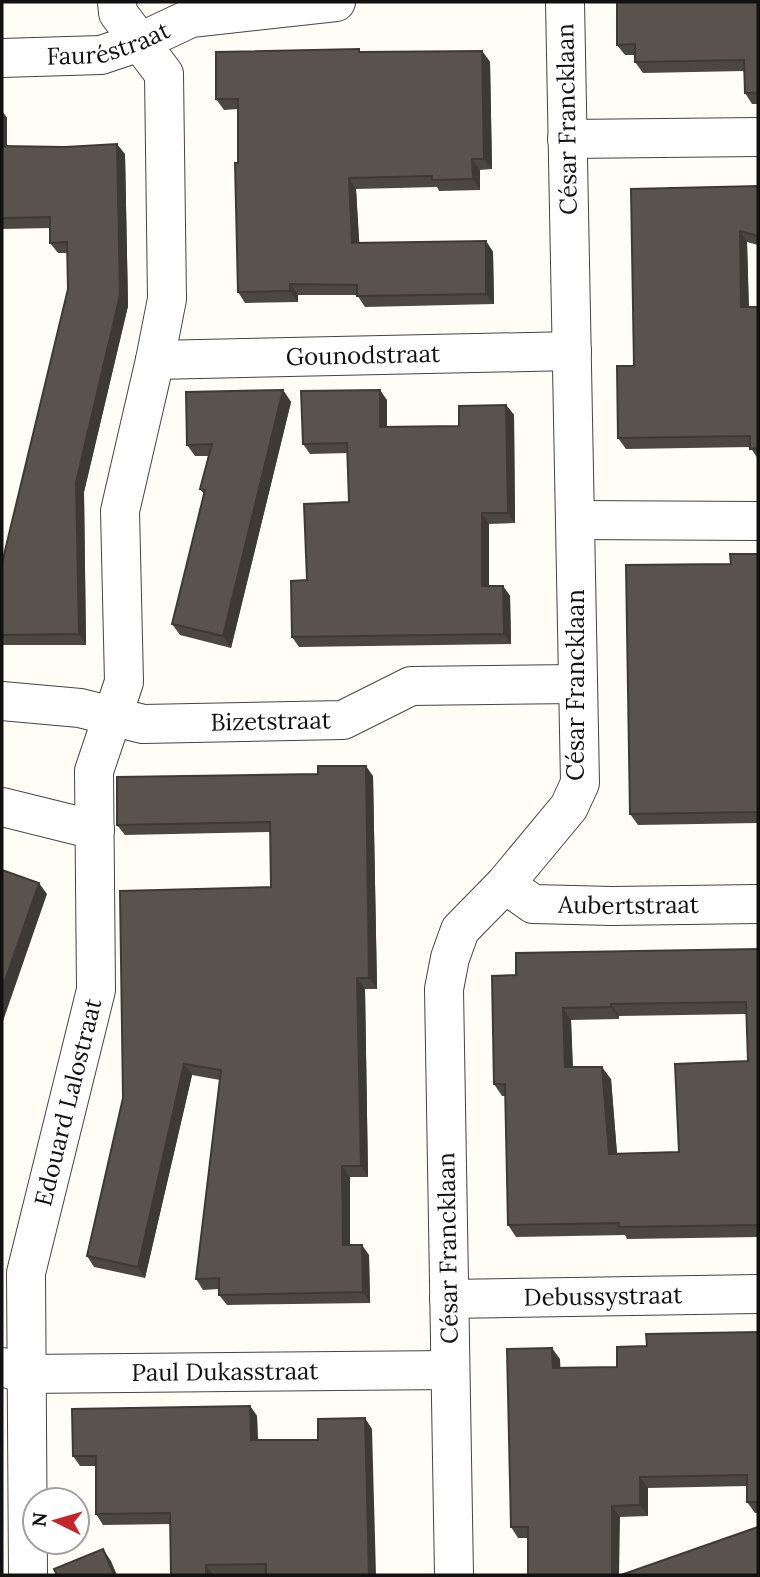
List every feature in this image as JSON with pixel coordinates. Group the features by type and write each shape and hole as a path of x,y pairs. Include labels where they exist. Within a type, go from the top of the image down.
{"street":[{"path":"114,716 124,682 120,511 167,299 164,74 118,13 117,2"},
{"name":"Fauréstraat","path":"2,58 101,55 140,42 191,18 335,2"},
{"name":"César Francklaan","path":"454,1575 444,989 450,958 460,930 505,884 569,807 580,783 565,2"},
{"path":"567,138 758,137"},
{"name":"Gounodstraat","path":"155,360 572,351"},
{"path":"575,520 758,521"},
{"name":"Bizetstraat","path":"2,701 80,708 143,724 343,720 411,686 577,684"},
{"name":"Edouard Lalostraat","path":"28,1575 14,1370 26,1273 96,990 94,771 114,716"},
{"path":"2,807 94,830"},
{"name":"Aubertstraat","path":"505,884 533,904 758,904"},
{"name":"Debussystraat","path":"449,1299 758,1294"},
{"name":"Paul Dukasstraat","path":"14,1370 450,1370"}],"building":[{"path":"617,2 758,2 758,93 745,93 744,60 635,62 635,44 617,45"},
{"path":"359,49 359,52 482,51 484,159 472,159 473,179 432,180 432,176 349,178 352,243 486,241 486,294 357,296 357,285 290,284 290,291 238,292 235,163 238,163 238,99 216,99 216,52"},
{"path":"117,144 120,295 76,482 79,634 2,635 2,563 68,289 67,242 50,243 50,217 2,218 2,146"},
{"path":"758,186 758,236 740,231 741,307 758,307 758,448 750,449 750,436 618,438 617,366 634,366 631,189"},
{"path":"283,390 223,636 172,624 205,490 200,489 212,444 187,445 186,392"},
{"path":"380,390 380,427 459,426 459,406 506,405 508,513 482,513 482,586 503,586 504,634 292,637 291,581 307,580 304,504 349,502 347,443 303,444 301,391"},
{"path":"730,554 758,554 758,812 630,814 626,565 731,564"},
{"path":"318,766 366,766 369,978 357,978 361,1166 342,1166 343,1245 362,1245 363,1292 219,1295 219,1278 196,1279 221,1070 184,1064 138,1267 87,1256 123,1098 120,891 271,887 270,822 117,825 117,777 318,774"},
{"path":"2,870 39,883 2,989"},
{"path":"758,949 758,1225 508,1225 505,1084 494,1084 492,976 516,975 516,953","holes":["746,1002 748,1061 675,1064 679,1152 609,1154 602,1067 565,1067 563,1008 611,1007 611,1004"]},
{"path":"758,1332 758,1502 747,1502 747,1475 640,1477 640,1505 612,1506 612,1575 528,1575 528,1527 511,1527 507,1349 552,1348 553,1368 617,1367 617,1347 647,1346 646,1334"},
{"path":"250,1406 251,1440 318,1440 318,1419 365,1418 369,1575 266,1575 266,1564 206,1565 206,1575 171,1575 170,1513 96,1514 96,1456 73,1456 72,1409"},
{"path":"758,1527 758,1575 621,1575"},
{"path":"103,1549 114,1575 57,1575 54,1569"}]}
